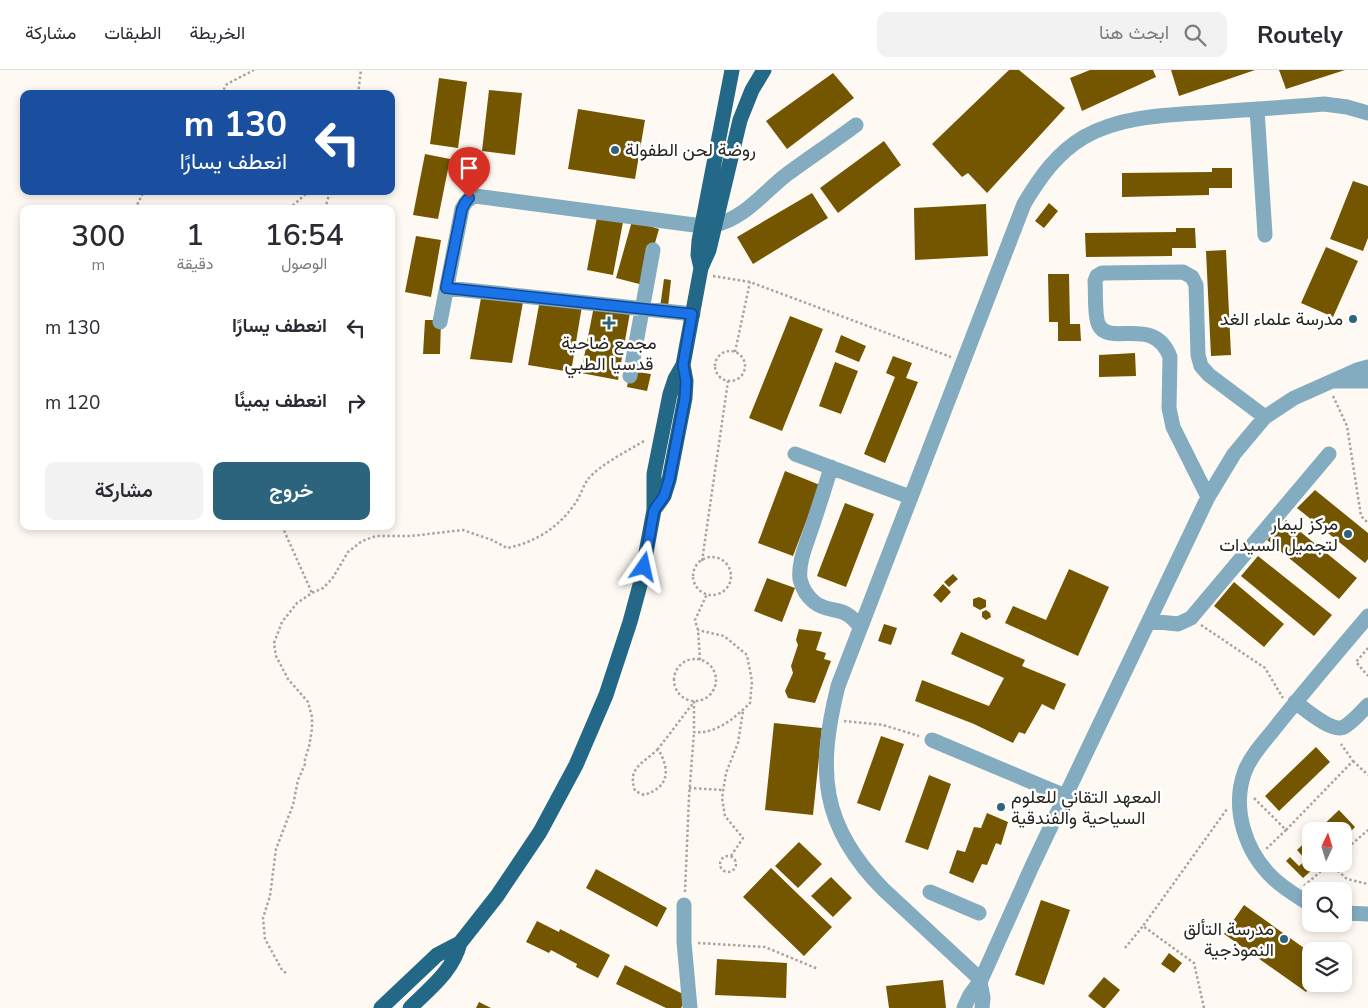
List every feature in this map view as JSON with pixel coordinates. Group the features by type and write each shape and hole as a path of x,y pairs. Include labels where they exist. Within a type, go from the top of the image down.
{"main road":[{"path":"654,510 664,496 669,480 686,389 683,365 700,271 709,250 709,225 732,70"},
{"path":"709,225 740,120 752,90 764,70"},
{"path":"410,1008 450,968 460,943 497,896 540,832 576,765 592,730 610,686 640,585 654,510 654,474 672,386 683,365"},
{"path":"380,1008 437,955 460,943"}],"street":[{"path":"982,1008 981,981 871,877 840,831 830,805 826,779 826,748 838,686 1024,204 1039,179 1059,155 1084,137 1114,124 1174,115 1324,104 1347,107 1368,113"},
{"path":"1257,109 1265,235"},
{"path":"440,322 462,209 469,198 475,196 709,225 726,222 740,215 786,175 856,125"},
{"path":"630,376 653,250"},
{"path":"1208,497 1173,427 1169,408 1170,357 1168,351 1153,336 1108,332 1101,329 1098,322 1095,280 1097,276 1102,273 1183,272 1192,277 1196,285 1198,355 1201,366 1209,375 1266,416"},
{"path":"446,288 692,314"},
{"path":"964,1008 970,995 981,981 1033,864 1208,497 1234,454 1266,416 1294,398 1368,367"},
{"path":"1331,382 1368,382"},
{"path":"795,454 910,497"},
{"path":"1149,621 1178,624 1191,618 1329,454"},
{"path":"831,468 802,560 800,580 806,594 817,604 848,614 860,627"},
{"path":"1302,899 1273,878 1256,858 1247,840 1241,820 1239,791 1245,769 1254,755 1295,702 1368,616"},
{"path":"1295,702 1330,726 1337,728 1345,726 1368,706"},
{"path":"926,738 1065,796"},
{"path":"930,892 979,913"},
{"path":"684,905 684,942 690,1008"},
{"path":"1352,913 1368,914"}],"path":[{"path":"223,90 227,84 254,70"},
{"path":"358,90 361,70"},
{"path":"293,205 305,195"},
{"path":"700,271 750,282 964,362"},
{"path":"735,352 750,282"},
{"path":"730,351 735,352 742,358 745,367 744,372 737,379 728,381 723,380 716,373 715,363 720,355 730,351"},
{"path":"702,561 714,558 720,559 729,568 728,585 719,594 707,594 697,588 694,582 694,570 702,561 728,381"},
{"path":"1331,382 1347,426 1361,516 1368,522"},
{"path":"286,973 282,970 265,940 263,918 270,896 276,849 310,747 312,717 308,702 288,679 276,656 274,643 282,622 297,603 323,588 332,579 348,552 362,541 376,536 410,536 463,530 507,548 538,538 557,526 577,501 588,479 611,461 663,431"},
{"path":"284,530 312,593"},
{"path":"700,660 698,630 694,620 707,594"},
{"path":"1191,618 1265,668 1283,698 1295,702"},
{"path":"694,732 700,733 720,726 744,709 750,703 752,681 747,655 724,636 698,630"},
{"path":"1368,648 1356,662 1368,676"},
{"path":"658,749 665,761 665,780 656,792 644,795 635,791 632,781 635,770 640,762 658,749 694,701 707,697 712,693 716,680 712,667 700,660 681,665 675,678 675,684 682,696 694,701"},
{"path":"684,905 694,732 694,701"},
{"path":"731,856 735,860 736,865 733,870 726,871 722,868 721,860 724,857 731,856 743,838 725,816 722,798 726,773 738,743 744,709"},
{"path":"844,721 883,725 926,738"},
{"path":"1341,744 1353,761 1368,775"},
{"path":"1256,858 1353,761"},
{"path":"690,788 723,790"},
{"path":"1125,948 1143,926 1239,791 1286,830"},
{"path":"1352,844 1368,830"},
{"path":"1294,895 1321,872"},
{"path":"1340,872 1347,878 1368,884"},
{"path":"1143,926 1194,963 1204,1008"},
{"path":"684,942 765,947 818,969"}],"building":[{"path":"1009,70 1019,70 1065,108 987,193 968,173 962,177 932,144"},
{"path":"1090,70 1153,70 1156,77 1082,111 1070,78"},
{"path":"1171,70 1255,70 1179,96"},
{"path":"1279,70 1345,70 1286,89"},
{"path":"833,73 854,98 787,149 766,121"},
{"path":"439,78 467,82 458,148 430,144"},
{"path":"489,90 522,93 515,155 482,151"},
{"path":"578,109 645,120 635,179 568,169"},
{"path":"884,141 901,165 838,213 820,188"},
{"path":"425,154 450,159 438,219 413,215"},
{"path":"1212,168 1232,168 1232,188 1209,188 1209,195 1122,197 1122,173 1212,172"},
{"path":"1353,181 1368,186 1368,238 1363,251 1330,239"},
{"path":"812,193 828,218 753,264 737,237"},
{"path":"1049,203 1058,211 1044,228 1035,221"},
{"path":"986,204 988,256 915,260 914,208"},
{"path":"597,217 623,222 613,275 587,270"},
{"path":"632,221 659,229 643,285 616,278"},
{"path":"1176,228 1195,228 1196,248 1172,248 1172,256 1086,257 1085,233 1176,232"},
{"path":"416,236 441,240 431,297 405,292"},
{"path":"1326,247 1358,261 1333,317 1301,303"},
{"path":"1226,250 1231,355 1211,356 1206,251"},
{"path":"1048,274 1069,274 1070,324 1080,324 1081,341 1058,341 1058,322 1049,322"},
{"path":"664,279 671,280 667,316 659,315"},
{"path":"483,287 525,291 512,363 470,359"},
{"path":"541,294 583,300 571,372 528,365"},
{"path":"595,301 631,307 618,380 581,373"},
{"path":"790,316 823,329 782,431 749,418"},
{"path":"425,320 441,320 440,354 423,354"},
{"path":"841,335 866,346 859,362 835,352"},
{"path":"1135,353 1136,376 1099,377 1099,355"},
{"path":"893,356 912,363 906,378 918,382 885,463 864,454 895,377 886,373"},
{"path":"835,362 858,371 841,414 819,406"},
{"path":"630,371 651,374 647,391 627,387"},
{"path":"785,471 820,485 793,556 758,543"},
{"path":"1315,490 1368,533 1368,559 1365,563 1297,508"},
{"path":"845,503 874,514 846,587 817,576"},
{"path":"1286,520 1357,578 1339,599 1267,540"},
{"path":"1258,556 1332,615 1314,636 1241,576"},
{"path":"1069,569 1109,587 1078,656 1005,623 1013,606 1046,620"},
{"path":"953,574 958,579 949,587 944,582"},
{"path":"767,578 795,588 782,622 754,611"},
{"path":"1234,582 1284,624 1264,647 1214,606"},
{"path":"943,584 951,592 941,603 933,595"},
{"path":"979,597 986,600 986,607 980,610 973,606 973,599"},
{"path":"986,610 990,613 991,617 986,620 982,617 982,612"},
{"path":"884,624 897,628 891,645 878,641"},
{"path":"799,629 822,632 816,650 826,653 824,659 831,661 815,703 788,698 785,691 793,673 791,666 798,645 796,640"},
{"path":"961,632 1025,660 1022,666 1066,684 1054,710 1042,704 1025,734 1019,732 1013,743 974,724 915,701 922,680 989,706 1004,678 951,654"},
{"path":"774,723 822,728 813,815 765,810"},
{"path":"881,736 904,744 880,811 857,803"},
{"path":"1316,747 1330,762 1279,811 1265,796"},
{"path":"929,775 951,784 928,850 905,842"},
{"path":"1339,810 1350,822 1326,822"},
{"path":"987,813 1008,822 1001,845 996,843 987,865 982,864 973,883 949,873 957,850 965,852 974,827 981,828"},
{"path":"799,842 822,864 798,888 775,866"},
{"path":"1302,845 1302,856 1297,850"},
{"path":"1290,857 1299,866 1302,864 1302,872 1310,872 1303,878 1286,861"},
{"path":"771,868 832,927 804,956 743,897"},
{"path":"596,869 667,908 657,927 586,888"},
{"path":"831,877 852,898 833,917 811,896"},
{"path":"1041,900 1070,910 1044,985 1015,975"},
{"path":"1244,905 1302,947 1302,989 1224,934"},
{"path":"537,921 559,932 560,929 610,955 598,978 576,967 577,964 551,950 549,953 526,942"},
{"path":"1169,953 1182,963 1174,973 1161,964"},
{"path":"717,959 787,963 786,998 715,995"},
{"path":"625,965 687,996 681,1008 666,1008 616,984"},
{"path":"1104,977 1120,990 1103,1008 1088,996"},
{"path":"943,980 946,1008 889,1008 886,986"},
{"path":"479,1002 491,1008 476,1008"}],"place":[{"name":"روضة لحن الطفولة","path":"615,150"},
{"name":"مدرسة علماء الغد","path":"1353,319"},
{"name":"مجمع ضاحية قدسيا الطبي","path":"609,323"},
{"name":"مركز ليمار لتجميل السيدات","path":"1348,534"},
{"name":"المعهد التقاني للعلوم السياحية والفندقية","path":"1001,807"},
{"name":"مدرسة التألق النموذجية","path":"1284,939"}],"route":[{"path":"469,198 462,209 446,288 692,314 683,365 686,381 685,398 667,489 654,510 644,567"}]}
